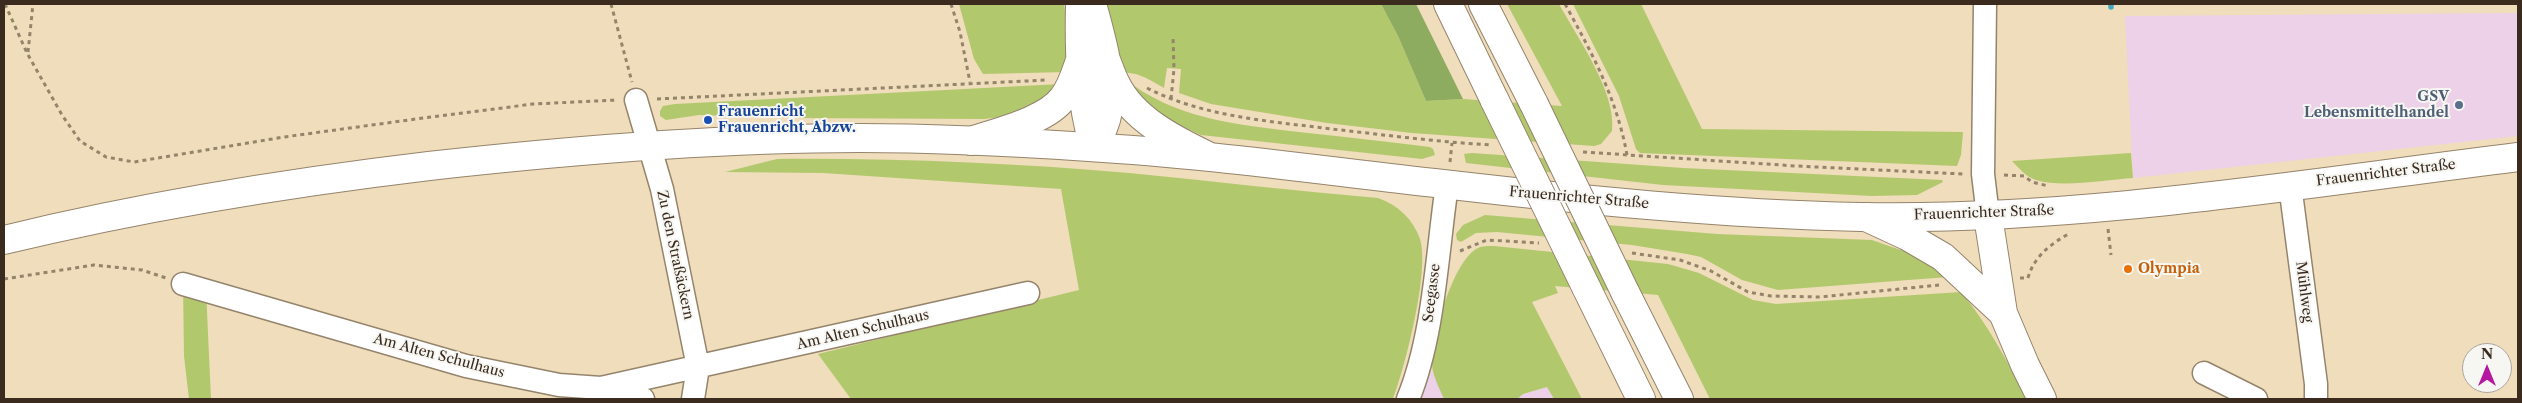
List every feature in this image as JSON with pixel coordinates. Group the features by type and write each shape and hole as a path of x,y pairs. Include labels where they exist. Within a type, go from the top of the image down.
{"main road":[{"path":"1080,4 1092,58 1109,93 1108,112 1104,128 1094,147"},
{"path":"971,141 1024,122 1054,107 1062,100 1092,58 1092,4"},
{"path":"1448,4 1641,399"},
{"path":"1483,4 1679,399"},
{"path":"1092,58 1128,102 1163,132 1206,155"},
{"name":"Frauenrichter Straße","path":"4,240 125,213 298,183 506,158 650,145 862,138 1094,147 1206,155 1447,185 1597,201 1732,211 1866,217 1988,216 2114,207 2518,157"},
{"path":"1988,216 2003,313 2042,399"},
{"path":"1866,217 1907,236 1942,258 2003,313"}],"street":[{"path":"1985,4 1983,174 1988,216"},
{"name":"Zu den Straßäckern","path":"636,100 662,189 698,367"},
{"name":"Seegasse","path":"1408,399 1417,378 1428,329 1447,185"},
{"name":"Mühlweg","path":"2290,185 2316,384 2316,399"},
{"name":"Am Alten Schulhaus","path":"183,284 466,366 559,385 601,388 1028,293"},
{"path":"693,399 698,367"},
{"path":"2204,373 2256,399"},
{"path":"601,388 643,399"}],"path":[{"path":"4,4 62,115 80,142 106,157 134,162 284,137 533,104 636,100 611,4"},
{"path":"28,53 33,4"},
{"path":"951,4 960,32 970,82"},
{"path":"1566,4 1603,74 1616,108 1627,155"},
{"path":"1171,98 1174,69 1173,37"},
{"path":"1452,143 1501,146"},
{"path":"1579,152 1796,166 1950,173"},
{"path":"2108,223 2111,255"},
{"path":"1437,250 1454,253 1487,240 1542,244"},
{"path":"1629,253 1680,260 1711,272 1748,292 1771,296 1820,297 1947,285"},
{"path":"4,279 94,265 142,270 183,284"}],"shaded area":[{"path":"2518,13 2518,136 2133,178 2125,16"},
{"path":"1433,369 1444,399 1418,399"},
{"path":"1547,387 1554,399 1517,399 1523,394"}],"green space":[{"path":"959,4 1064,4 1068,29 1067,72 983,74 974,59"},
{"path":"1102,4 1381,4 1398,36 1426,101 1463,99 1562,106 1507,4 1559,4 1602,83 1612,116 1612,131 1601,144 1594,146 1412,133 1327,123 1211,104 1179,93 1181,69 1167,68 1164,88 1139,75 1123,73"},
{"path":"1381,4 1416,4 1463,99 1426,101 1398,36"},
{"path":"1573,4 1641,4 1702,129 1963,132 1961,155 1957,166 1640,153 1636,149 1619,96"},
{"path":"1061,84 1057,91 1018,115 984,119 789,118 699,115 666,120 660,116 663,106 675,104"},
{"path":"1133,85 1173,107 1217,120 1262,128 1430,147 1435,155 1422,159 1201,135 1158,115 1129,86"},
{"path":"1472,153 1683,168 1942,180 1943,182 1917,195 1872,196 1663,185 1466,163 1464,154"},
{"path":"2131,153 2133,178 2084,183 2058,183 2032,179 2012,161"},
{"path":"777,159 909,160 1041,166 1378,198 1398,209 1409,219 1420,239 1422,254 1422,273 1415,319 1404,365 1393,399 851,399 818,354 1079,290 1061,189 823,173 725,172"},
{"path":"1485,215 1717,234 1872,240 1915,255 1939,269 1948,277 1778,290 1742,280 1701,257 1632,245 1497,232 1476,233 1461,242 1457,240 1456,234 1463,225"},
{"path":"1494,246 1668,264 1699,273 1753,300 1776,304 1961,292 1989,330 2027,399 1710,399 1658,295 1555,286 1558,293 1532,302 1582,399 1554,399 1547,387 1523,394 1517,399 1444,399 1433,371 1432,359 1434,342 1444,304 1451,285 1469,255 1480,247"},
{"path":"183,284 206,290 211,399 189,399 184,356"}],"place":[{"name":"GSV Lebensmittelhandel","path":"2459,105"},
{"name":"Frauenricht Frauenricht, Abzw.","path":"708,120"},
{"name":"Olympia","path":"2128,269"}]}
